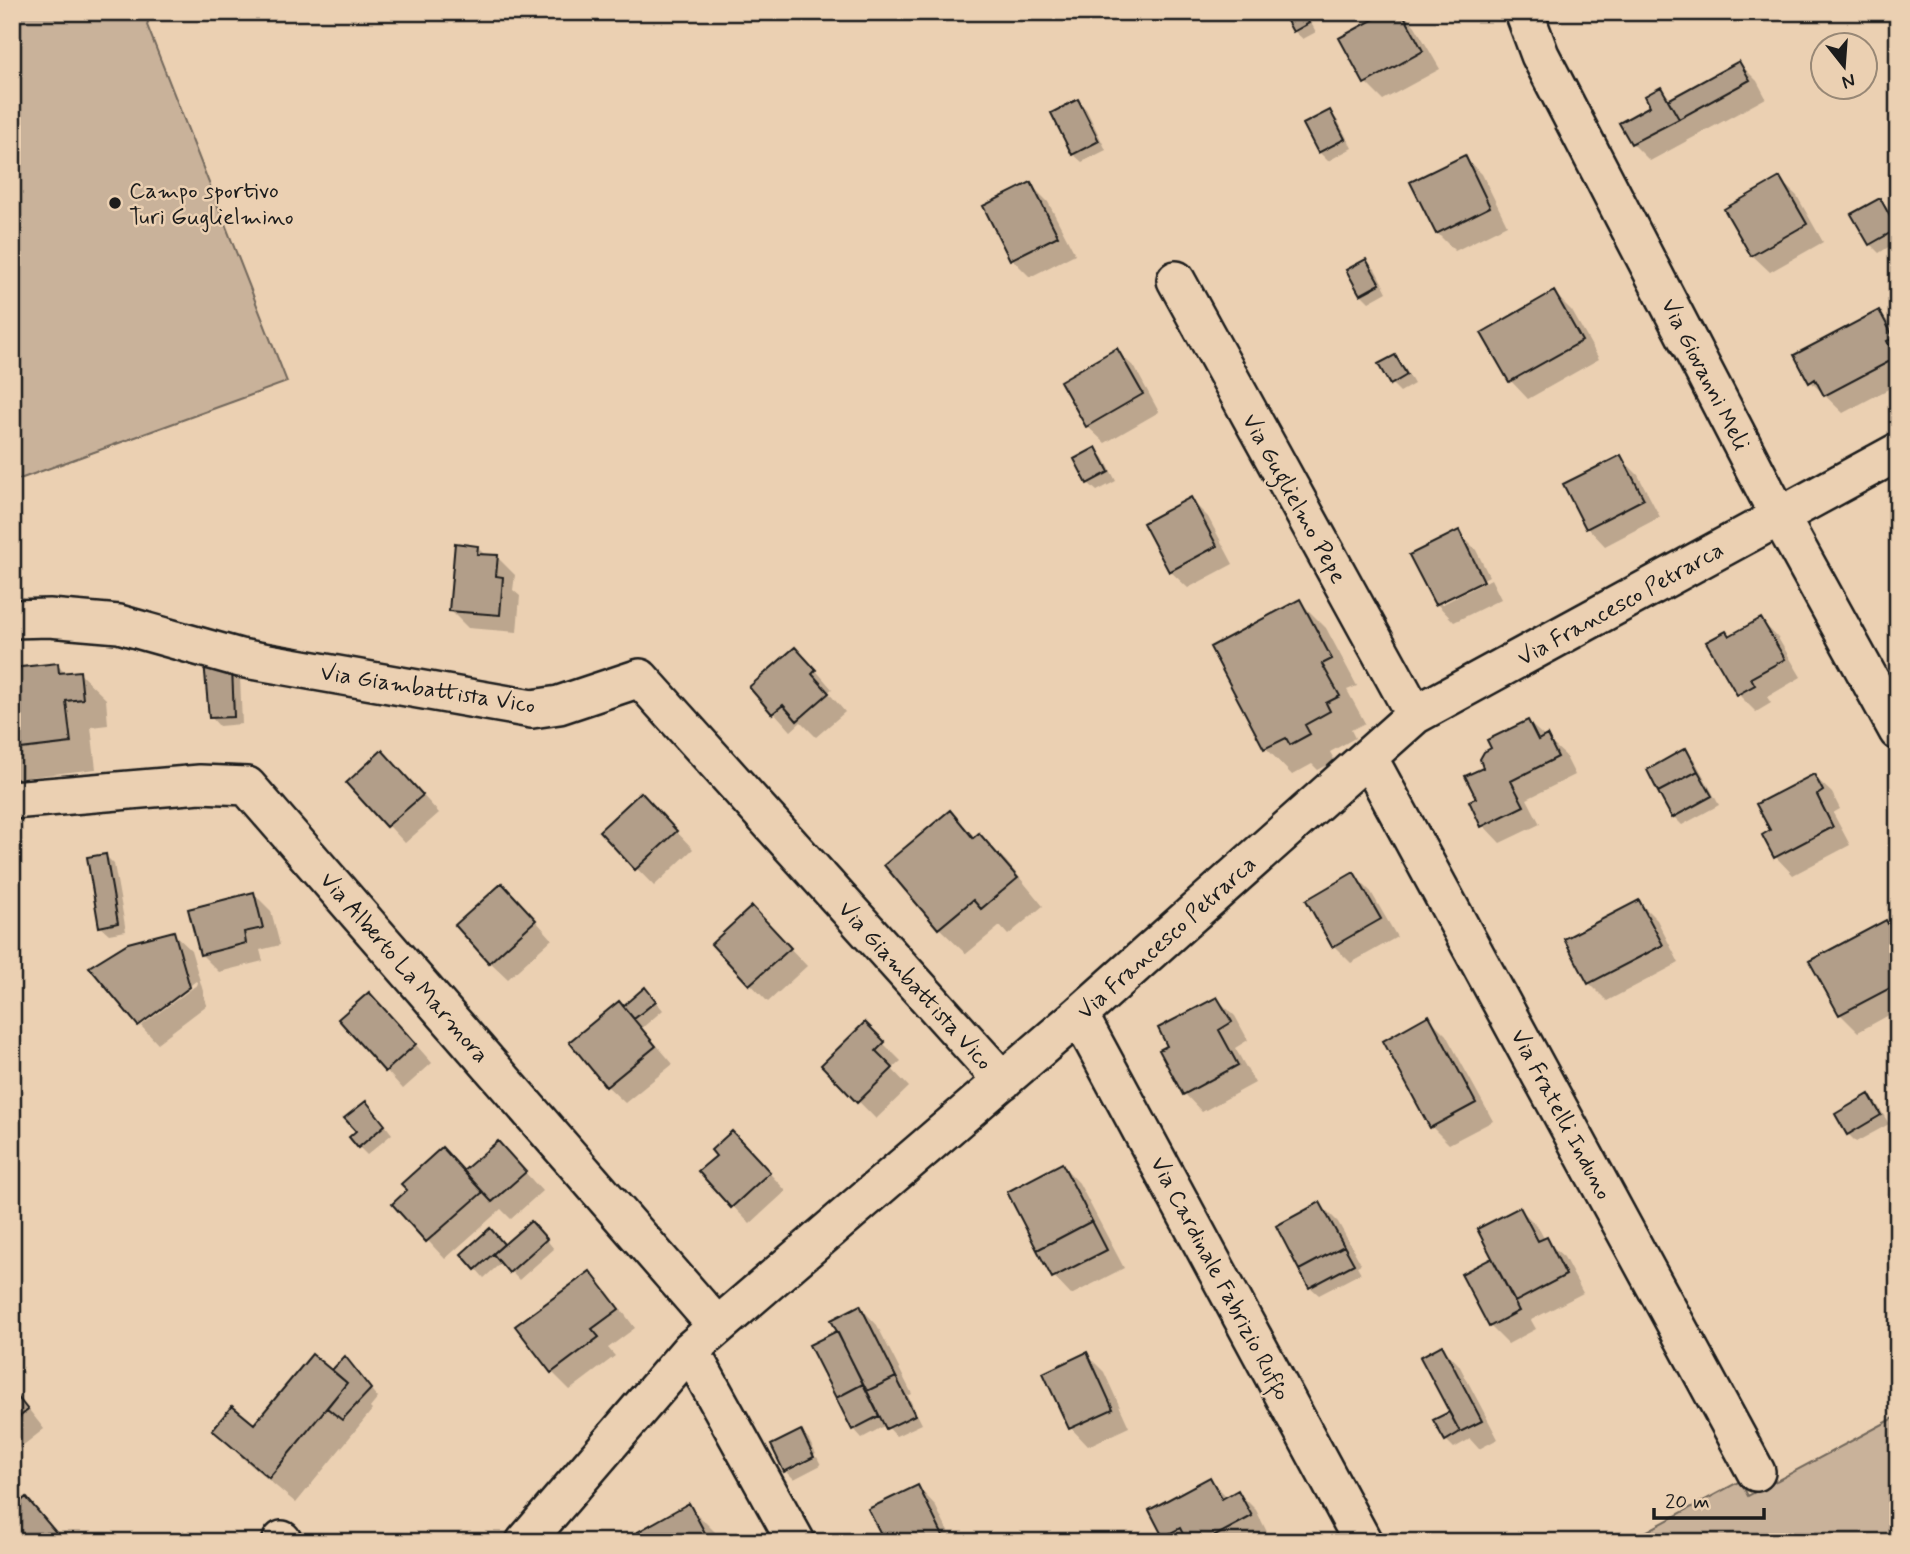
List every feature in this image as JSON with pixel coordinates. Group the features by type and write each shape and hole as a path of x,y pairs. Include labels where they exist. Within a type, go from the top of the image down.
{"street":[{"name":"Via Giovanni Meli","path":"1533,15 1540,55 1780,516 1898,731"},
{"name":"Via Guglielmo Pepe","path":"1175,280 1415,715"},
{"name":"Via Francesco Petrarca","path":"525,1542 690,1350 1079,1015 1415,715 1898,452"},
{"name":"Via Giambattista Vico","path":"12,619 49,618 119,624 240,657 532,709 559,705 640,678 1003,1081"},
{"name":"Via Fratelli Induno","path":"1367,757 1756,1472"},
{"name":"Via Alberto La Marmora","path":"12,800 200,784 247,786 718,1326"},
{"name":"Via Cardinale Fabrizio Ruffo","path":"1079,1015 1363,1542"},
{"path":"690,1350 796,1542"}],"shaded area":[{"name":"Campo sportivo Turi Guglielmino","path":"12,12 151,12 147,25 287,382 17,480 12,471"},
{"path":"1898,1416 1898,1542 1627,1542 1740,1481 1748,1496"}],"building":[{"path":"1282,12 1303,12 1309,23 1293,32"},
{"path":"1387,12 1402,12 1423,51 1364,84 1339,38"},
{"path":"1739,61 1750,80 1679,119 1668,100"},
{"path":"1661,87 1679,119 1631,144 1619,123 1650,106 1645,96"},
{"path":"1078,99 1099,141 1072,155 1051,113"},
{"path":"1330,110 1345,139 1318,153 1303,124"},
{"path":"1465,155 1490,207 1436,234 1410,182"},
{"path":"1780,177 1807,224 1751,256 1724,209"},
{"path":"1031,182 1058,236 1010,260 983,206"},
{"path":"1880,198 1897,229 1869,245 1851,214"},
{"path":"1366,259 1380,284 1360,295 1346,270"},
{"path":"1554,291 1582,341 1509,382 1481,333"},
{"path":"1879,310 1894,338 1887,341 1896,358 1824,396 1815,379 1809,383 1794,355"},
{"path":"1117,348 1143,394 1086,427 1060,381"},
{"path":"1395,355 1407,375 1390,385 1378,364"},
{"path":"1096,447 1109,472 1087,484 1074,459"},
{"path":"1621,455 1644,499 1586,529 1563,484"},
{"path":"1191,497 1217,546 1169,572 1143,523"},
{"path":"1459,530 1484,581 1435,605 1409,555"},
{"path":"455,543 478,546 477,554 498,555 496,576 503,577 500,615 449,611"},
{"path":"1300,599 1332,659 1322,664 1340,696 1326,703 1330,711 1305,725 1310,734 1290,745 1286,738 1264,749 1210,647"},
{"path":"1761,618 1785,659 1751,678 1755,685 1737,695 1706,642 1726,631 1729,636"},
{"path":"795,647 816,670 812,674 829,693 797,721 783,705 772,714 749,687"},
{"path":"204,661 232,667 234,717 209,718"},
{"path":"58,663 59,673 80,671 83,699 66,701 71,743 12,750 12,668"},
{"path":"1528,720 1538,740 1547,735 1558,757 1511,781 1524,806 1481,827 1469,801 1476,798 1465,776 1483,768 1480,759 1484,752 1491,748 1487,740"},
{"path":"1686,748 1698,771 1658,792 1647,770"},
{"path":"382,750 423,795 386,827 346,783"},
{"path":"1698,771 1712,796 1672,818 1658,792"},
{"path":"1814,774 1823,791 1817,795 1833,827 1774,858 1762,835 1770,830 1756,804"},
{"path":"641,792 677,831 635,870 599,831"},
{"path":"950,810 973,838 979,833 1018,878 981,909 973,900 938,929 884,865"},
{"path":"106,854 118,923 99,927 87,857"},
{"path":"1354,872 1381,919 1332,947 1306,900"},
{"path":"502,883 536,920 489,963 455,925"},
{"path":"254,892 263,928 244,932 246,943 200,955 188,909"},
{"path":"1639,900 1663,945 1588,984 1564,939"},
{"path":"752,906 791,948 749,985 711,944"},
{"path":"1886,920 1898,942 1898,984 1839,1015 1809,961"},
{"path":"174,931 190,987 138,1026 89,967 128,943"},
{"path":"645,987 656,1001 634,1019 623,1006"},
{"path":"369,992 416,1044 385,1072 338,1019"},
{"path":"1217,997 1232,1022 1219,1030 1238,1065 1183,1095 1159,1050 1167,1046 1158,1028"},
{"path":"619,1001 656,1046 606,1087 569,1042"},
{"path":"1429,1015 1476,1103 1430,1128 1383,1041"},
{"path":"865,1022 885,1042 876,1051 893,1068 857,1103 821,1065"},
{"path":"1869,1094 1881,1115 1847,1135 1835,1114"},
{"path":"366,1101 385,1125 358,1148 349,1137 356,1131 344,1118"},
{"path":"732,1131 770,1172 731,1208 698,1171 716,1156 711,1150"},
{"path":"498,1141 526,1172 492,1202 463,1171"},
{"path":"442,1147 483,1192 426,1242 392,1204 407,1190 401,1184"},
{"path":"1062,1163 1092,1221 1037,1250 1007,1192"},
{"path":"1320,1202 1344,1246 1299,1270 1276,1226"},
{"path":"1520,1207 1538,1241 1547,1237 1566,1275 1515,1302 1477,1229"},
{"path":"531,1221 547,1239 509,1273 493,1254"},
{"path":"1092,1221 1107,1250 1052,1278 1037,1250"},
{"path":"490,1228 504,1244 475,1270 461,1254"},
{"path":"1344,1246 1354,1264 1309,1288 1299,1270"},
{"path":"1492,1258 1519,1311 1489,1327 1461,1274"},
{"path":"590,1271 619,1309 592,1329 599,1337 551,1373 515,1326"},
{"path":"860,1305 896,1377 867,1391 831,1320"},
{"path":"837,1331 863,1384 836,1398 809,1345"},
{"path":"1442,1345 1482,1421 1460,1432 1420,1357"},
{"path":"1087,1352 1113,1409 1069,1429 1043,1373"},
{"path":"312,1354 347,1383 269,1478 212,1430 232,1406 254,1424"},
{"path":"345,1356 371,1389 342,1420 327,1408 347,1383 332,1370"},
{"path":"896,1377 915,1415 886,1429 867,1391"},
{"path":"863,1384 879,1416 852,1430 836,1398"},
{"path":"12,1390 28,1410 12,1423"},
{"path":"1449,1412 1460,1432 1445,1441 1433,1420"},
{"path":"801,1430 814,1457 784,1472 771,1445"},
{"path":"1210,1477 1222,1499 1238,1490 1252,1516 1204,1542 1187,1542 1180,1528 1163,1537 1149,1510"},
{"path":"918,1485 946,1542 885,1542 868,1509"},
{"path":"26,1497 59,1536 52,1542 12,1542 12,1509"},
{"path":"689,1503 710,1542 620,1542"}],"place":[{"name":"Campo sportivo Turi Guglielmino","path":"115,203"}]}
